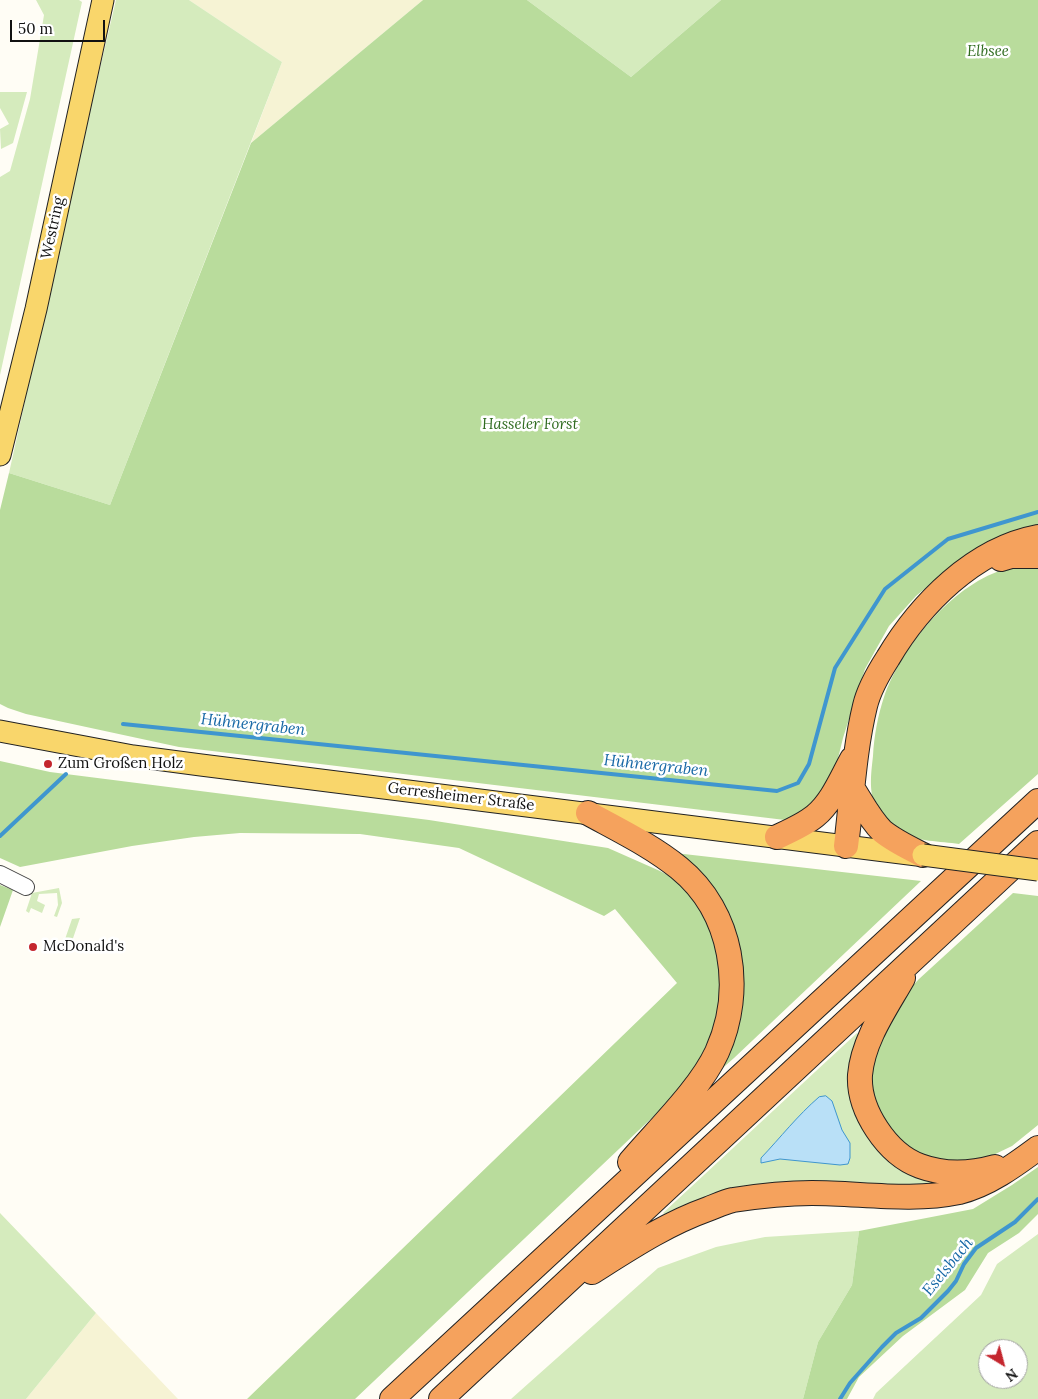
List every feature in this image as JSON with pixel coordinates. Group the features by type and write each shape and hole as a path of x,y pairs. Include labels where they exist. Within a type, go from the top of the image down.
{"highway":[{"path":"846,846 858,747 866,704 879,672 893,648 914,618 954,578 1007,546 1038,537"},
{"path":"972,566 1011,556 1038,556"},
{"path":"777,837 815,816 824,807 833,795 858,747"},
{"path":"853,789 883,831 923,855"},
{"path":"392,1399 1038,801"},
{"path":"550,1254 704,1075 717,1052 724,1031 730,1009 732,988 731,964 718,918 694,882 662,854 588,813"},
{"path":"441,1399 1038,843"},
{"path":"914,959 877,1024 864,1054 860,1077 861,1086 864,1103 874,1126 888,1143 902,1155 919,1166 942,1171 969,1173 1032,1153"},
{"path":"540,1305 655,1232 688,1216 730,1201 772,1194 812,1193 896,1197 960,1191 984,1183 1032,1153"}],"main road":[{"name":"Westring","path":"0,455 36,309 104,0"},
{"name":"Gerresheimer Straße","path":"1,730 133,756 1038,870"}],"street":[{"path":"0,874 26,887"}],"shaded area":[{"path":"189,0 423,0 251,143 282,62"},
{"path":"96,1313 178,1399 26,1399"}],"green space":[{"path":"36,0 79,0 82,2 0,375 0,177 10,171 30,99 44,15"},
{"path":"116,0 189,0 282,62 110,505 9,473"},
{"name":"Hasseler Forst","path":"423,0 527,0 631,77 721,0 1038,0 1038,531 984,547 954,564 916,596 889,626 865,669 827,794 798,818 785,820 179,747 26,714 0,704 0,510 9,473 110,505 251,143"},
{"path":"527,0 721,0 631,77"},
{"path":"0,92 27,92 13,143 1,149 0,129 9,124 0,108"},
{"path":"1028,566 1038,568 1038,774 959,844 913,838 906,835 898,831 880,814 871,791 874,741 884,697 892,678 916,639 947,604 983,578 1005,569"},
{"path":"0,761 50,772 429,820 608,848 684,884 706,916 719,949 722,1017 706,1056 676,1095 355,1399 247,1399 677,983 615,909 604,916 459,848 360,834 240,833 194,837 132,846 20,867 0,858"},
{"path":"675,853 921,881 700,1088 740,974"},
{"path":"0,885 13,890 0,927"},
{"path":"59,888 62,903 57,917 54,916 58,905 57,893 39,894 37,901 45,905 42,913 31,908 29,913 26,911 32,893"},
{"path":"1013,893 1038,896 1038,1125 1012,1146 985,1159 937,1162 915,1153 893,1137 877,1114 871,1091 873,1051 898,1001 919,979"},
{"path":"80,918 71,944 64,942 72,919"},
{"path":"857,1033 862,1037 968,1177 901,1192 668,1218 663,1213"},
{"path":"1038,1167 1038,1214 1019,1233 988,1253 965,1290 903,1336 859,1377 847,1399 803,1399 818,1342 852,1285 859,1231 973,1209"},
{"path":"0,1213 96,1313 26,1399 0,1399"},
{"path":"859,1231 852,1285 818,1342 803,1399 511,1399 658,1268 716,1247 765,1237"},
{"path":"1038,1234 1038,1399 873,1399 876,1393 981,1295 997,1264"}],"water":[{"path":"826,1096 832,1101 842,1130 850,1143 848,1164 840,1165 780,1159 761,1163 761,1158 803,1112 819,1097"}],"waterway":[{"name":"Hühnergraben","path":"123,724 777,791 798,783 809,764 835,668 885,589 948,539 1038,512"},
{"name":"Hühnergraben","path":"0,836 66,774"},
{"name":"Eselsbach","path":"840,1399 850,1383 882,1347 896,1333 921,1318 948,1291 976,1248 1015,1222 1038,1199"}],"place":[{"name":"Zum Großen Holz","path":"48,764"},
{"name":"McDonald's","path":"33,947"}],"park label":[{"name":"Elbsee","path":"988,52"}]}
